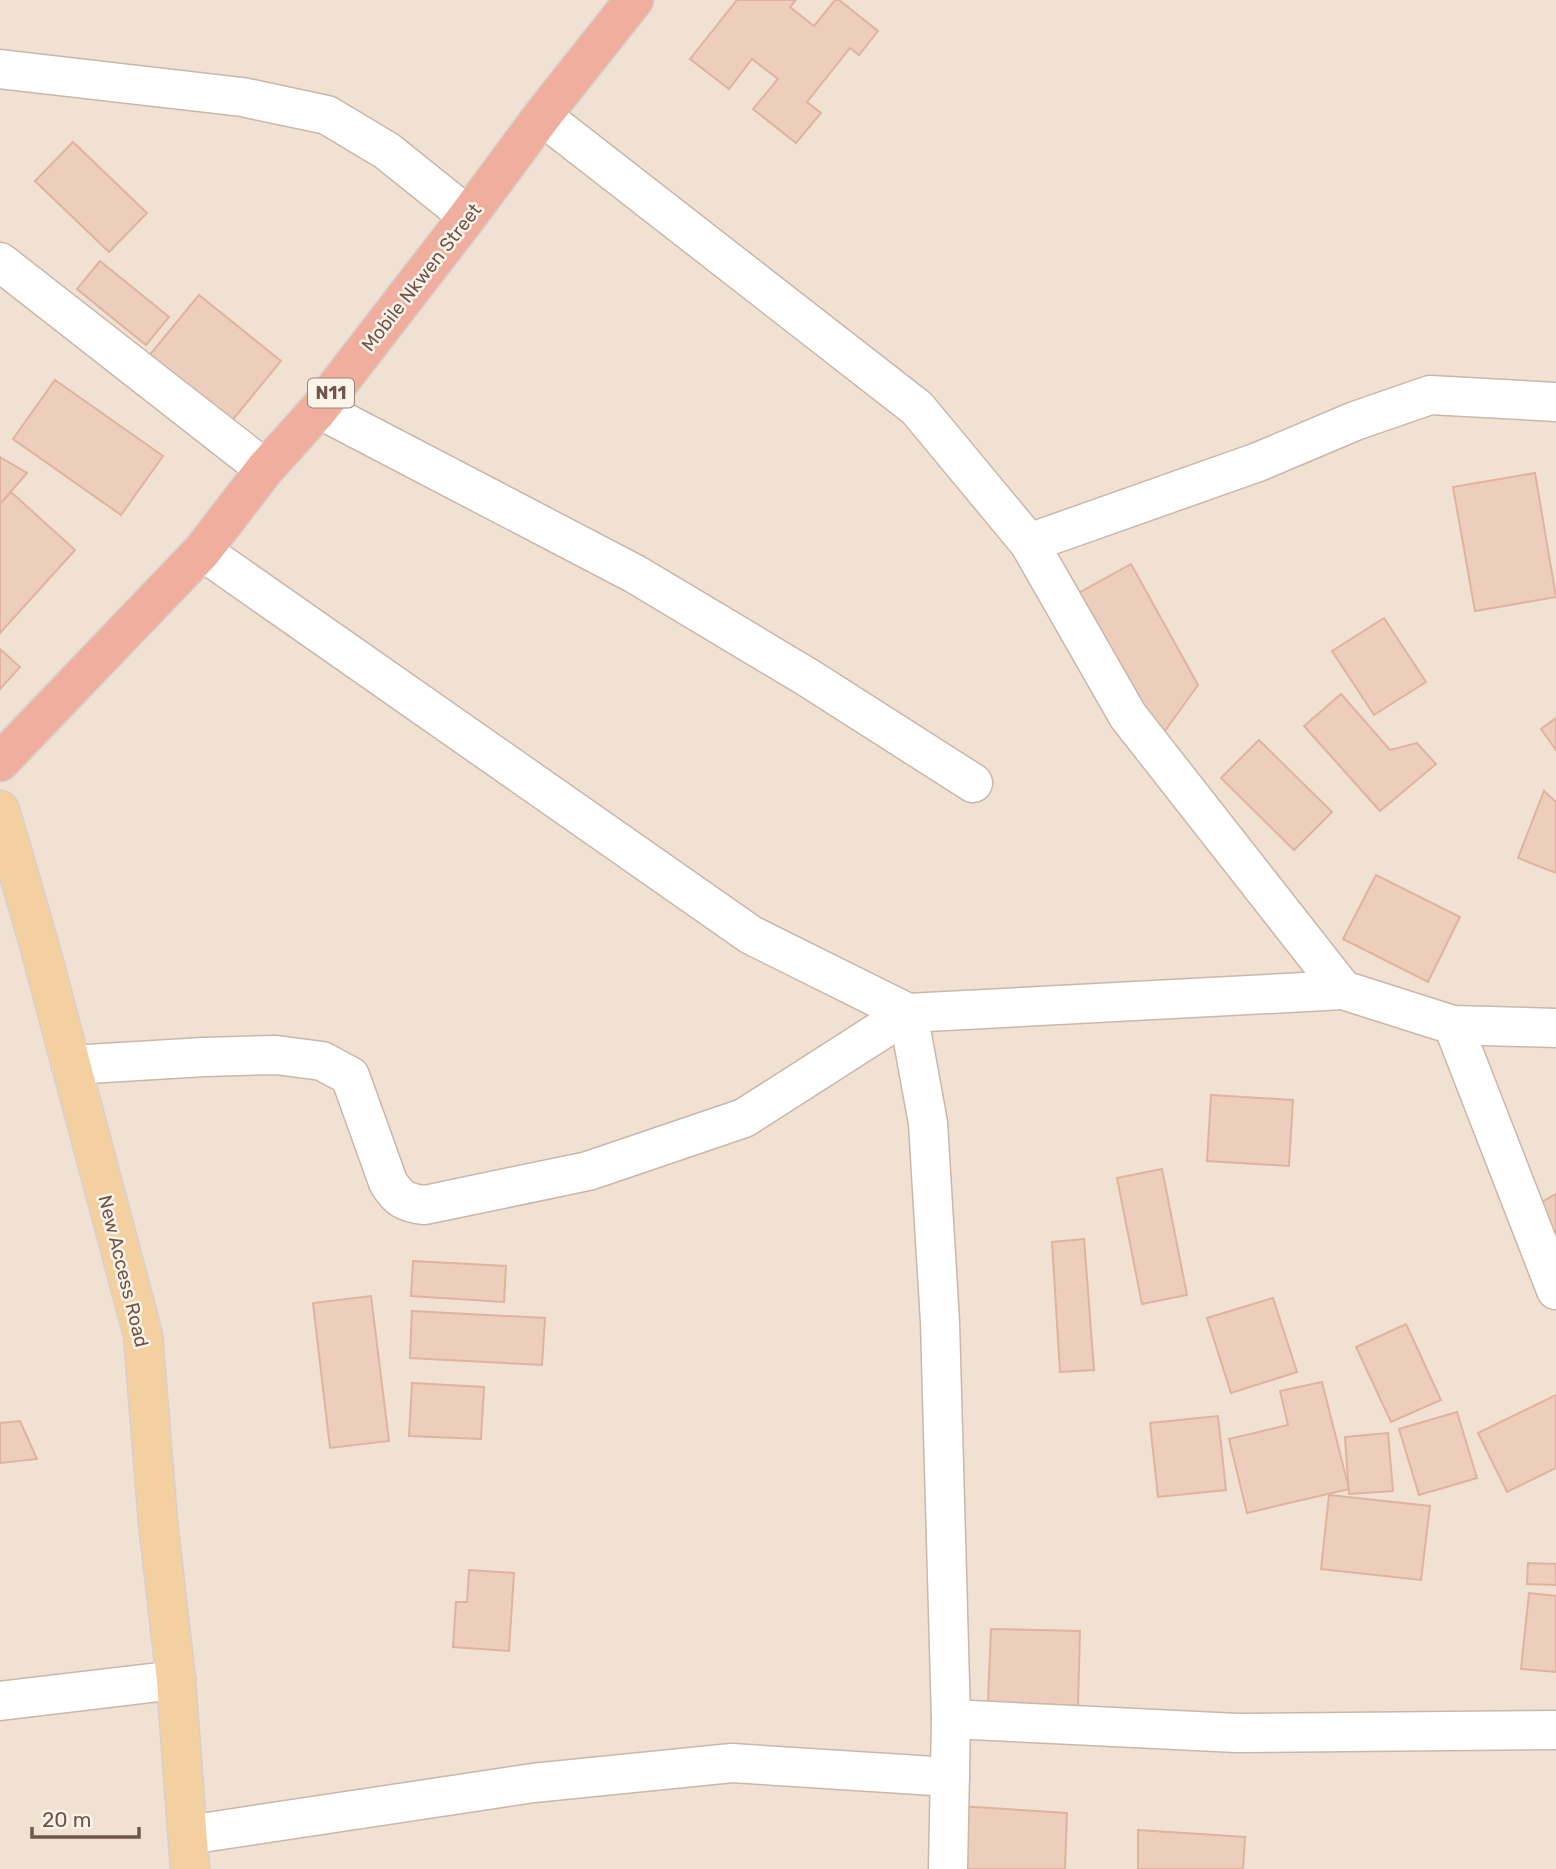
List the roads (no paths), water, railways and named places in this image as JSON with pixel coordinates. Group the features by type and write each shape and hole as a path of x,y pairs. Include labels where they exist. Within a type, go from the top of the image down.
{"highway":[{"name":"Mobile Nkwen Street","path":"0,762 202,551 265,469 319,409 542,116 634,0"}],"main road":[{"name":"New Access Road","path":"0,810 39,944 143,1335 158,1522 176,1680 189,1852"}],"street":[{"path":"0,69 242,96 327,115 387,151 468,216"},
{"path":"542,116 917,408 1029,543 1128,716 1343,990"},
{"path":"0,262 265,469"},
{"path":"1029,543 1258,462 1355,421 1430,395 1556,402"},
{"path":"319,409 635,574 807,677 973,783"},
{"path":"202,551 751,935 908,1013 1343,990 1453,1025 1556,1028"},
{"path":"71,1065 276,1055 322,1061 350,1076 388,1182 395,1194 408,1204 425,1205 588,1171 744,1118 908,1013"},
{"path":"908,1013 928,1122 940,1322 951,1719 948,1869"},
{"path":"1453,1025 1556,1290"},
{"path":"0,1701 176,1680"},
{"path":"951,1719 1237,1733 1556,1730"},
{"path":"189,1852 533,1783 732,1763 950,1777"}]}
